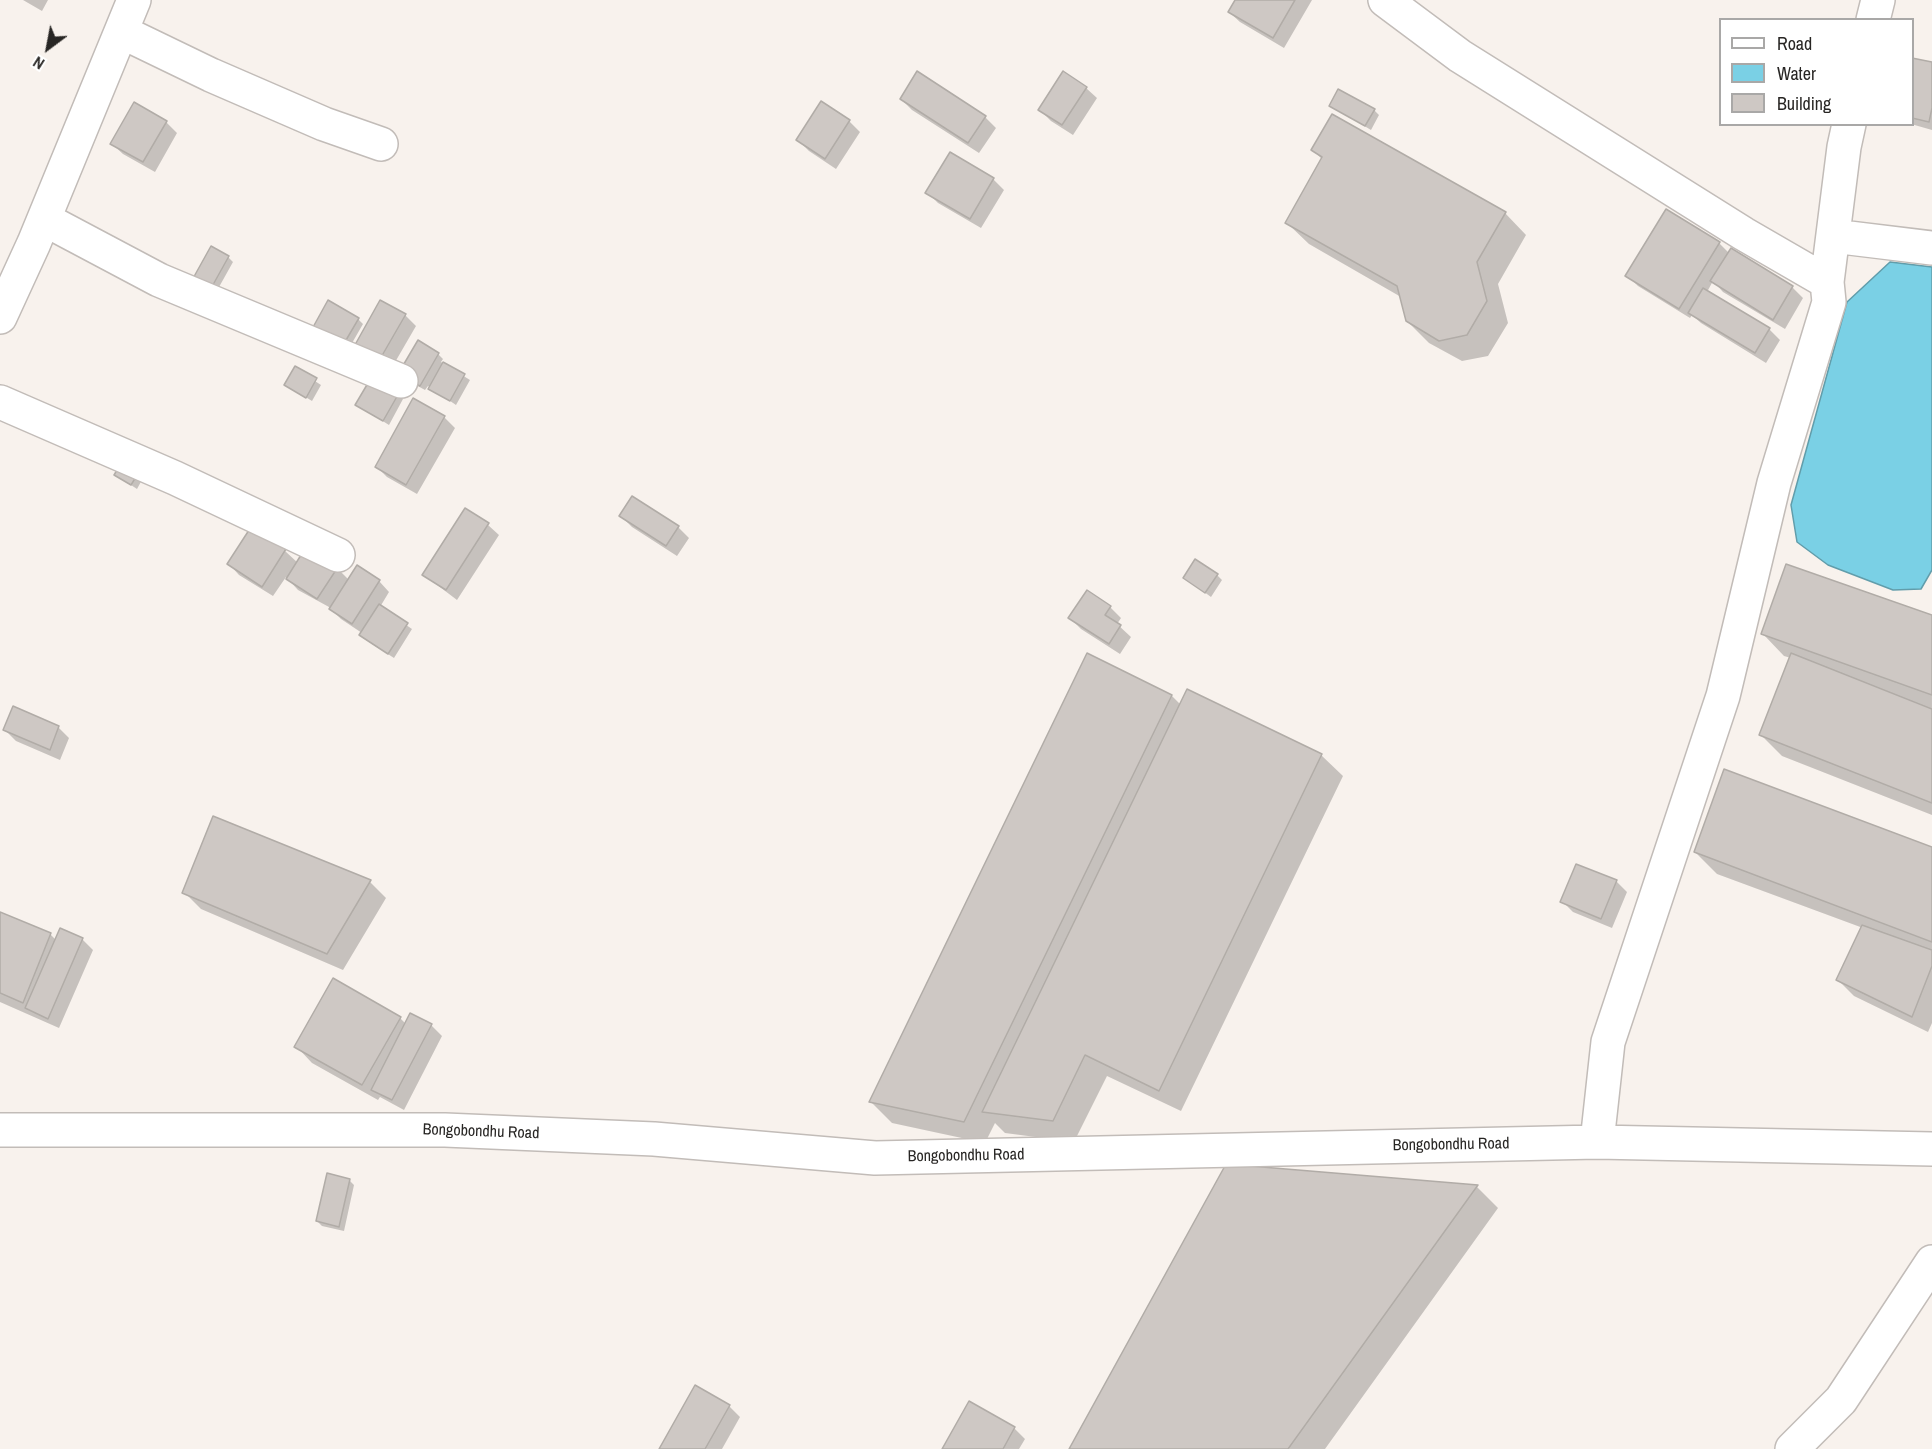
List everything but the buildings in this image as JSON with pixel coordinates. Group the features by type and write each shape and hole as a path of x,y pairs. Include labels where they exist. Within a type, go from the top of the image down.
{"street":[{"path":"0,316 44,219 134,0"},
{"path":"1385,0 1460,56 1734,228 1827,282"},
{"path":"1874,18 1878,0"},
{"path":"122,32 211,75 324,124 381,144"},
{"path":"1597,1142 1608,1042 1723,696 1774,483 1829,302 1827,282 1849,126"},
{"path":"44,219 159,280 401,381"},
{"path":"1833,236 1932,248"},
{"path":"0,402 175,478 338,555"},
{"name":"Bongobondhu Road","path":"0,1130 445,1130 654,1139 875,1158 1597,1142 1932,1149"},
{"path":"1792,1449 1841,1400 1932,1262"}],"water":[{"path":"1890,262 1932,267 1932,570 1921,589 1893,590 1828,565 1797,542 1791,505 1847,302"}]}
